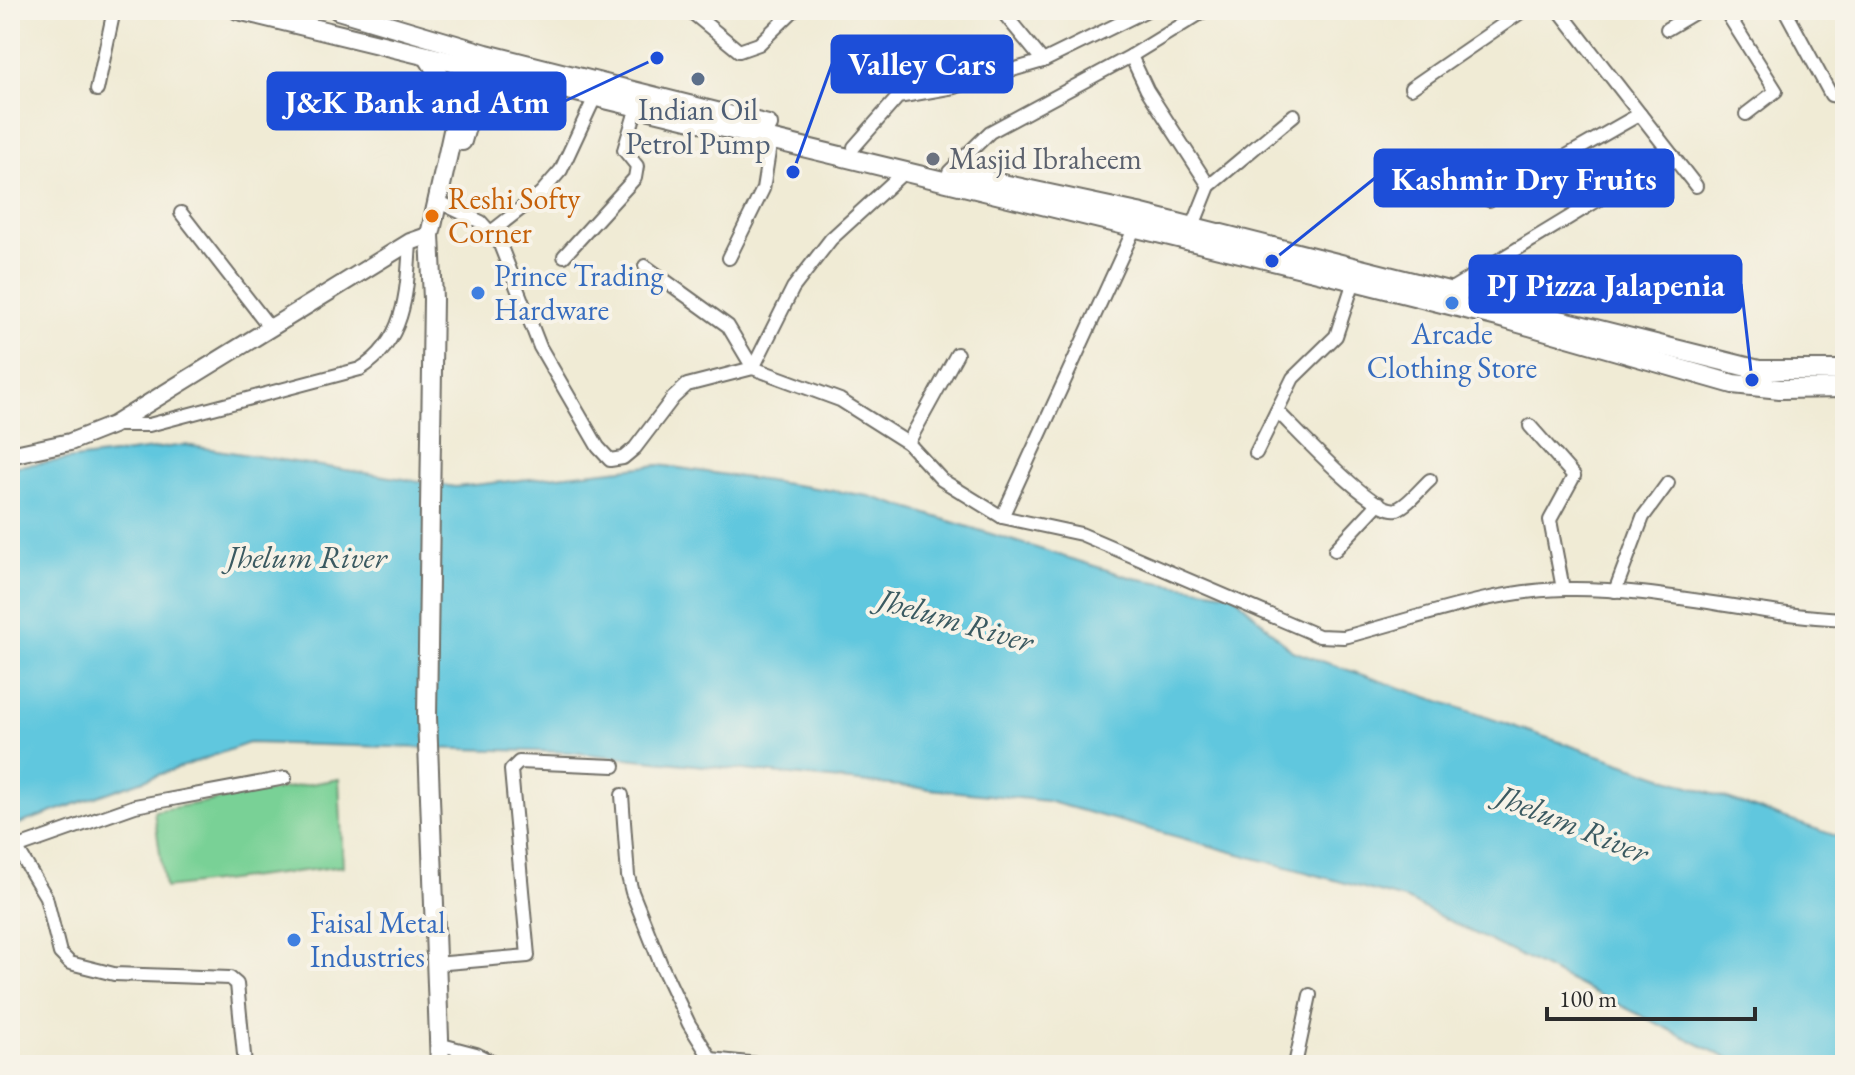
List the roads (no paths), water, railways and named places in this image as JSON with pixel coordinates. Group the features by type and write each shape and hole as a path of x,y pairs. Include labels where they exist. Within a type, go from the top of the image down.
{"main road":[{"path":"238,10 427,56 485,62 854,147 949,172 1193,226 1720,362 1759,370 1845,370"},
{"path":"350,11 485,62 595,97 1498,317 1733,384 1780,389 1845,388"},
{"path":"427,56 449,91 457,113 430,235 433,299 427,717 440,1065"},
{"path":"438,204 485,62"}],"street":[{"path":"97,90 114,10"},
{"path":"689,10 739,51 759,44 794,10"},
{"path":"1001,10 1043,61"},
{"path":"854,147 898,97 954,87 1043,61 1120,15 1147,10"},
{"path":"949,172 990,132 1131,56 1206,10"},
{"path":"1411,88 1524,10"},
{"path":"1559,10 1696,186"},
{"path":"1667,29 1699,10"},
{"path":"1725,10 1776,91 1746,114"},
{"path":"1785,10 1831,95 1838,96 1845,91"},
{"path":"1131,56 1147,90 1209,186"},
{"path":"491,232 541,193 561,170 595,97"},
{"path":"564,256 635,178 637,166 624,150 637,107"},
{"path":"1489,200 1640,114"},
{"path":"1193,226 1209,186 1294,115"},
{"path":"729,258 763,189 771,139"},
{"path":"1448,291 1672,155"},
{"path":"753,368 793,288 831,239 904,172"},
{"path":"438,204 481,222 499,242 540,347 610,460 623,458 635,448 673,398 687,385 753,368 840,400 908,443 942,480 1002,517 1081,534 1306,633 1344,637 1511,595 1563,589 1615,591 1798,617 1845,619"},
{"path":"181,213 271,329"},
{"path":"1002,517 1135,227"},
{"path":"10,455 70,442 113,425 410,242 430,235"},
{"path":"113,425 149,425 360,369 390,344 407,288 410,242"},
{"path":"645,266 728,326 753,368"},
{"path":"1256,453 1297,372 1336,336 1354,281"},
{"path":"908,443 957,354"},
{"path":"1277,411 1349,482 1393,510 1400,508 1430,480"},
{"path":"1530,426 1574,476 1550,520 1563,589"},
{"path":"1615,591 1643,517 1668,483"},
{"path":"1335,550 1379,503"},
{"path":"435,964 528,956 511,770 519,762 614,766"},
{"path":"245,1065 237,984 230,978 114,974 70,963 60,953 46,897 13,849 135,806 285,778"},
{"path":"622,795 632,892 662,967 707,1062 768,1065"},
{"path":"1295,1065 1310,995"},
{"path":"438,1044 476,1054 498,1065"}],"water":[{"name":"Jhelum River","path":"185,445 455,487 659,465 869,496 1133,578 1233,594 1292,651 1845,839 1845,1065 1741,1065 1407,900 1047,801 567,752 249,743 10,827 10,467"}],"place":[{"name":"J&K Bank and Atm","path":"657,58"},
{"name":"Indian Oil Petrol Pump","path":"698,79"},
{"name":"Masjid Ibraheem","path":"933,159"},
{"name":"Valley Cars","path":"793,172"},
{"name":"Reshi Softy Corner","path":"432,216"},
{"name":"Kashmir Dry Fruits","path":"1272,261"},
{"name":"Prince Trading Hardware","path":"478,293"},
{"name":"Arcade Clothing Store","path":"1452,303"},
{"name":"PJ Pizza Jalapenia","path":"1752,380"},
{"name":"Faisal Metal Industries","path":"294,940"}]}
